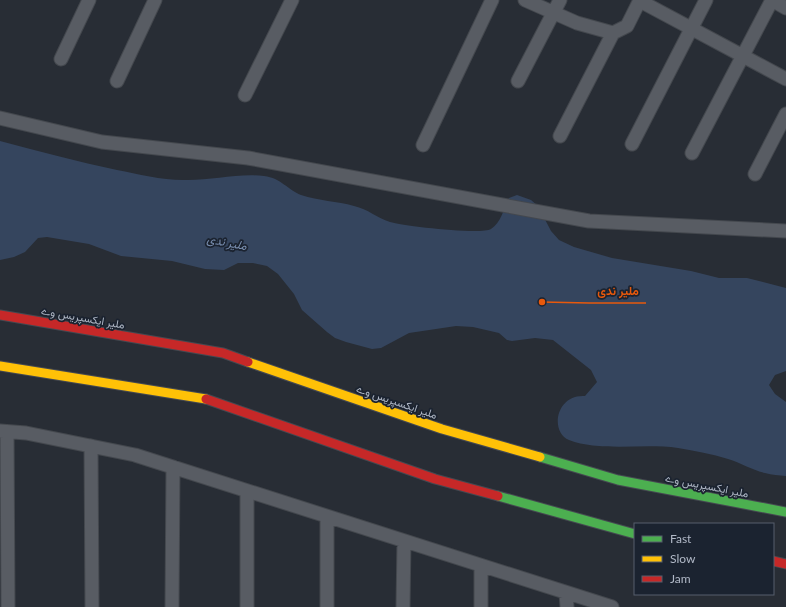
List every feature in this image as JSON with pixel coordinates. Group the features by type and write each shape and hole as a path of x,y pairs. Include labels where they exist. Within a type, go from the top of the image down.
{"highway":[{"name":"ملیر ایکسپریس وے","path":"0,315 224,353 442,430 618,480 786,512"},
{"path":"0,366 213,400 435,479 634,534"},
{"path":"774,561 786,564"}],"street":[{"path":"61,59 88,0"},
{"path":"117,81 155,0"},
{"path":"245,95 292,0"},
{"path":"423,145 492,0"},
{"path":"525,0 577,23 613,33"},
{"path":"518,81 560,0"},
{"path":"560,136 613,33 627,26 640,0 786,79"},
{"path":"632,144 706,0"},
{"path":"692,153 772,0 786,8"},
{"path":"755,174 786,114"},
{"path":"0,118 102,142 248,158 589,221 786,230"},
{"path":"8,607 3,432 26,433 134,454 612,607"},
{"path":"91,446 92,607"},
{"path":"172,607 173,467"},
{"path":"247,491 247,607"},
{"path":"327,517 327,607"},
{"path":"403,607 404,541"},
{"path":"481,566 481,607"},
{"path":"566,593 566,607"}],"water":[{"name":"ملیر ندی","path":"0,141 88,164 158,178 193,180 254,175 270,177 301,195 314,199 359,207 390,222 425,228 473,231 484,231 491,229 500,219 509,198 517,195 531,200 538,206 551,231 559,240 574,247 612,258 691,271 719,278 747,278 786,288 786,371 775,375 769,385 775,394 786,402 786,476 765,473 722,457 678,448 651,446 594,446 569,440 563,436 559,430 558,422 562,407 567,401 575,397 585,396 597,382 591,370 553,340 535,338 512,341 507,340 499,333 473,327 456,326 409,333 381,348 372,349 335,338 327,332 302,310 294,294 278,274 267,266 253,263 238,263 224,270 205,269 172,261 121,256 89,244 47,237 38,238 25,252 14,257 0,260"}],"traffic: fast":[{"path":"540,457 618,480 786,512"},
{"path":"498,496 634,534"}],"traffic: slow":[{"path":"248,362 442,429 540,457"},
{"path":"0,366 206,399"}],"traffic: jam":[{"path":"0,315 223,353 248,362"},
{"path":"206,399 435,479 498,496"},
{"path":"774,561 786,564"}],"place":[{"name":"ملیر ندی","path":"542,302"}]}
